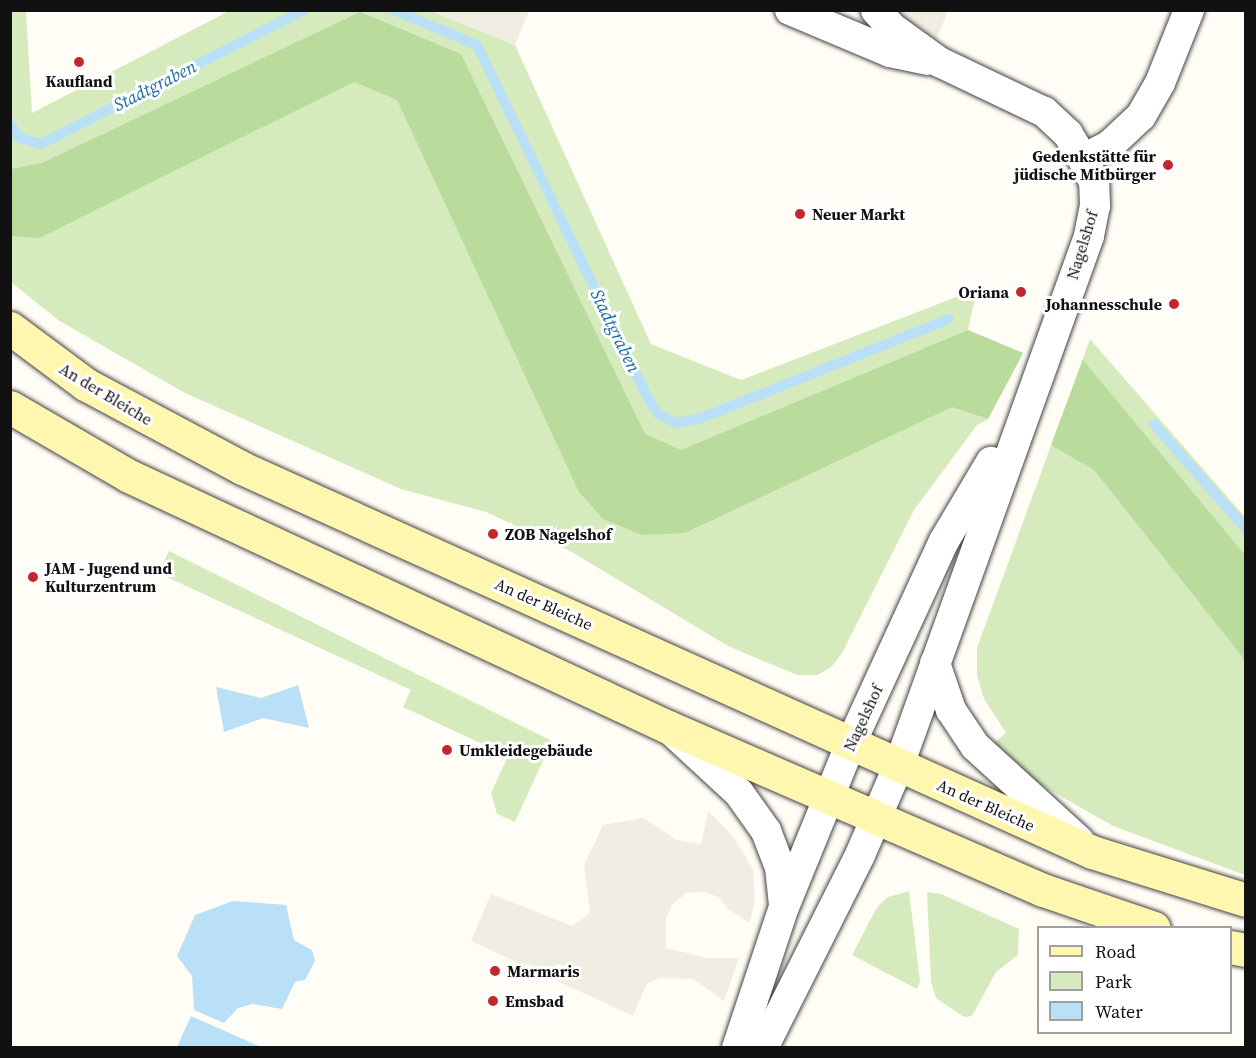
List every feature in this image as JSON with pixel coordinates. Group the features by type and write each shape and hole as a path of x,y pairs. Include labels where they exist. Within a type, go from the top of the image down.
{"street":[{"path":"790,10 890,52 939,62"},
{"path":"876,10 892,28 939,62"},
{"path":"1083,159 1109,146 1141,116 1160,83 1190,10"},
{"name":"Nagelshof","path":"764,1047 877,820 899,765 1026,405 1089,236 1095,206 1094,182 1068,134 1044,112 939,62"},
{"name":"An der Bleiche","path":"10,328 85,384 242,468 1092,852 1245,900"},
{"name":"Nagelshof","path":"737,1047 784,907 850,743 944,541 1026,405"},
{"path":"10,407 129,476 668,727 877,820 1043,890 1151,926"},
{"name":"An der Bleiche","path":"935,663 951,710 975,746 1092,852"},
{"path":"668,727 739,793 766,831 780,867 784,907"}],"green space":[{"path":"10,11 26,11 32,113 229,11 431,11 515,45 651,344 741,380 977,289 968,330 1023,353 988,419 977,425 914,510 842,653 832,666 818,675 797,675 728,646 570,551 486,512 401,489 185,393 58,320 11,282"},
{"path":"360,12 461,54 645,434 681,450 968,330 1023,353 988,419 952,407 685,533 642,535 603,519 579,492 397,100 354,82 39,238 11,236 11,169 42,163"},
{"path":"1090,339 1245,517 1245,875 1113,826 1043,786 990,746 1006,733 984,699 977,675 977,648"},
{"path":"1083,360 1245,555 1245,660 1094,470 1051,445"},
{"path":"169,551 552,741 515,822 497,814 491,793 508,756 403,707 411,690 158,573"},
{"path":"909,891 920,982 917,989 852,955 877,907 888,897"},
{"path":"927,892 941,894 1019,929 1018,955 996,972 972,1016 964,1017 936,998 931,982"}],"shaded area":[{"path":"529,10 515,45 431,11"},
{"path":"890,11 948,11 936,40"},
{"path":"708,811 733,836 753,869 755,898 750,923 729,910 718,897 705,892 686,893 672,905 666,919 666,948 707,958 739,958 724,1001 693,979 661,978 647,983 633,1016 471,941 491,894 572,926 590,913 584,865 603,825 643,818 677,840 701,844"}],"water":[{"path":"298,685 309,728 263,718 224,732 216,687 261,698"},
{"path":"233,901 286,905 294,940 312,950 315,961 305,980 295,982 282,1009 253,1004 238,1008 224,1023 194,1010 192,976 177,956 195,915"},
{"path":"191,1016 261,1047 177,1047"}],"waterway":[{"name":"Stadtgraben","path":"10,124 18,137 41,144 304,10"},
{"name":"Stadtgraben","path":"394,10 477,45 646,395 658,414 676,423 699,419 949,319"},
{"name":"Stadtgraben","path":"1154,424 1246,529"}],"place":[{"name":"Kaufland","path":"79,62"},
{"name":"Gedenkstätte für jüdische Mitbürger","path":"1168,165"},
{"name":"Neuer Markt","path":"800,214"},
{"name":"Oriana","path":"1021,292"},
{"name":"Johannesschule","path":"1174,304"},
{"name":"ZOB Nagelshof","path":"493,534"},
{"name":"JAM - Jugend und Kulturzentrum","path":"33,577"},
{"name":"Umkleidegebäude","path":"447,750"},
{"name":"Marmaris","path":"495,971"},
{"name":"Emsbad","path":"493,1001"}]}
